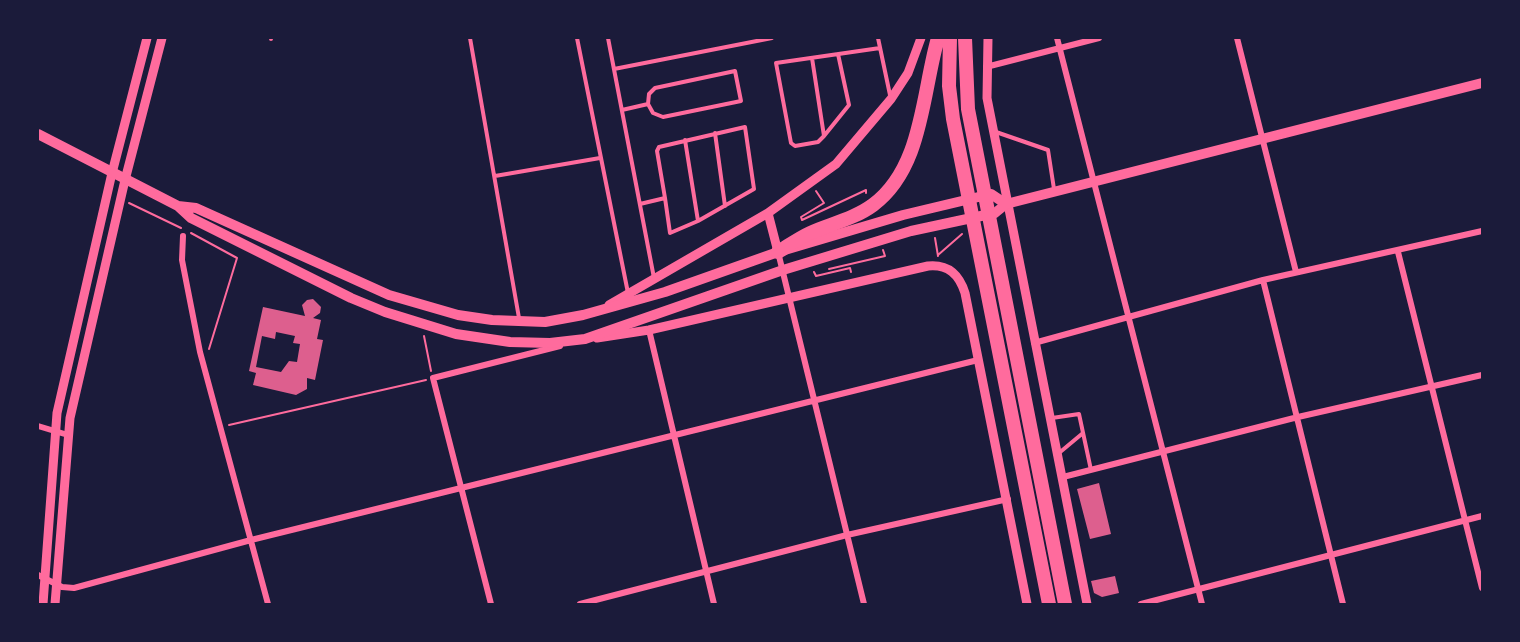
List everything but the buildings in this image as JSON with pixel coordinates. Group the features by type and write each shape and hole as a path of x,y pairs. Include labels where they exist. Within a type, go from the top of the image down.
{"highway":[{"path":"778,252 807,234 847,219 872,205 893,186 905,168 913,143 938,38"},
{"path":"950,38 949,86 952,119 1049,604"},
{"path":"965,38 968,109 998,272 1065,604"}],"main road":[{"path":"38,134 178,206 191,218 351,298 421,324 494,340 580,340 783,270 932,226 995,213 1006,204 1095,183 1261,137 1482,83"},
{"path":"178,206 196,208 389,295 458,315 520,322 545,322 599,311 665,292 778,252 956,202 991,194 1006,204"}],"street":[{"path":"43,604 41,577 54,431 112,173 147,38"},
{"path":"55,604 68,435 125,180 162,38"},
{"path":"599,311 768,213 811,184 853,148 891,99 908,72 921,38"},
{"path":"988,38 987,98 1006,204 1034,343 1052,418 1087,604"},
{"path":"1057,38 1202,604"},
{"path":"986,67 1099,38"},
{"path":"1237,38 1296,273"},
{"path":"768,213 864,604"},
{"path":"1034,343 1263,280 1398,252 1482,231"},
{"path":"183,236 181,248 186,288 268,604"},
{"path":"1398,252 1434,387 1482,588"},
{"path":"491,604 433,378 580,340 649,330 789,299 939,260 960,279 965,293 1008,499 1027,604"},
{"path":"1263,280 1343,604"},
{"path":"649,330 714,604"},
{"path":"41,577 56,585 74,588 251,540 978,360"},
{"path":"1063,477 1298,417 1482,375"},
{"path":"38,426 68,435"},
{"path":"580,604 847,535 1008,499"},
{"path":"1141,604 1482,516"}],"lane":[{"path":"470,38 520,322"},
{"path":"577,38 628,294"},
{"path":"608,38 654,279"},
{"path":"614,69 772,38"},
{"path":"878,38 891,99"},
{"path":"838,54 849,105 818,142 795,146 791,143 776,63 812,58 838,54 880,48"},
{"path":"812,58 824,136"},
{"path":"735,71 741,101 663,117 653,113 648,104 649,94 655,88 735,71"},
{"path":"622,110 648,104"},
{"path":"745,127 754,189 698,221 670,233 657,151 659,147 715,134 745,127"},
{"path":"993,132 1048,150 1054,193"},
{"path":"715,134 725,206"},
{"path":"685,140 698,221"},
{"path":"495,176 600,159"},
{"path":"640,204 665,198"},
{"path":"1052,418 1079,414 1091,470"},
{"path":"1058,453 1083,433"}],"path":[{"path":"802,220 801,217 824,203 811,184"},
{"path":"932,226 939,260"},
{"path":"939,260 962,234"},
{"path":"814,272 816,276 850,268 854,283"},
{"path":"221,427 433,378 421,324"}]}
